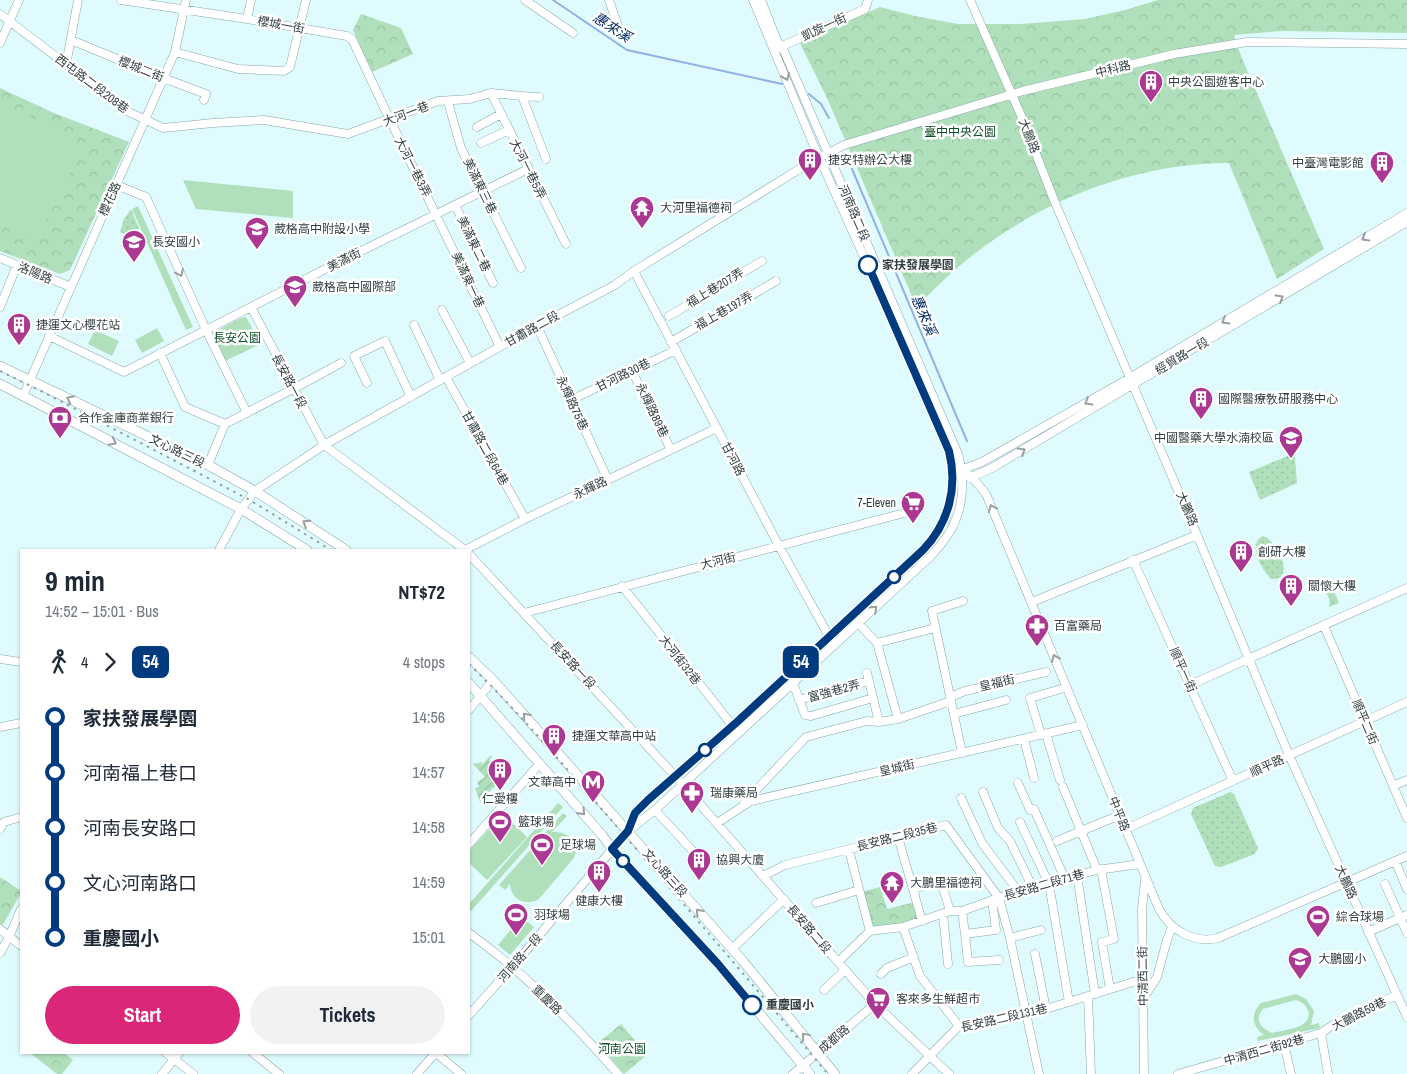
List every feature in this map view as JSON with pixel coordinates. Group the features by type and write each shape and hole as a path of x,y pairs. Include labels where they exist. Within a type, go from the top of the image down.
{"main road":[{"name":"文心路三段","path":"0,366 208,466 255,491 344,549"},
{"name":"文心路三段","path":"0,384 241,509 306,549"},
{"name":"文心路三段","path":"470,657 493,680 732,948 835,1074"},
{"name":"文心路三段","path":"470,684 602,835 612,849 718,964 810,1074"}],"street":[{"path":"0,43 19,0"},
{"path":"66,65 78,0"},
{"name":"櫻城一街","path":"121,0 347,36 352,39 390,120"},
{"name":"櫻花路","path":"23,396 175,52 186,0"},
{"path":"247,19 251,0"},
{"path":"175,52 238,68 284,71 290,67 306,0"},
{"path":"525,0 573,33"},
{"path":"610,0 618,26"},
{"name":"河南路二段","path":"628,831 656,810 931,556 954,526 960,505 963,480 958,454 784,51 778,48 753,0"},
{"name":"河南路二段","path":"628,831 635,813 648,800 732,726 933,539 945,520 950,503 954,472 949,451 820,157 761,0"},
{"name":"凱旋一街","path":"778,48 865,8 868,0"},
{"name":"大鵬路","path":"970,0 1012,94 1054,200 1250,659 1289,755 1406,1012"},
{"name":"西屯路二段208巷","path":"0,14 129,112 162,128 264,120 284,123"},
{"name":"櫻城二街","path":"71,40 206,94 204,100"},
{"name":"中科路","path":"828,153 844,145 1012,94 1174,54 1246,42 1407,44"},
{"name":"大河一巷","path":"284,123 348,134 438,101 448,102 470,99 490,93 539,97"},
{"name":"大河一巷5弄","path":"490,93 566,244"},
{"path":"522,96 546,159"},
{"name":"美滿東三巷","path":"448,102 461,148 521,268"},
{"path":"477,127 501,114"},
{"name":"大河一巷3弄","path":"390,120 436,214"},
{"path":"481,143 509,130"},
{"name":"甘肅路二段","path":"219,549 241,509 255,491 324,445 537,326 615,285 634,271 828,153"},
{"name":"美滿街","path":"251,307 528,169"},
{"path":"116,185 146,197 206,330 247,413"},
{"name":"美滿東二巷","path":"455,205 493,283"},
{"name":"經貿路一段","path":"953,482 987,471 1407,213"},
{"name":"美滿東一巷","path":"436,214 500,347"},
{"name":"經貿路一段","path":"954,472 982,462 1131,381 1407,222"},
{"name":"洛陽路","path":"0,258 71,288"},
{"name":"福上巷207弄","path":"669,316 762,261"},
{"path":"0,307 17,265"},
{"name":"甘河路","path":"634,271 779,546 835,645"},
{"name":"福上巷197弄","path":"671,342 776,281"},
{"path":"49,336 124,372 251,307"},
{"name":"長安路一段","path":"251,307 324,445 464,549"},
{"path":"442,310 470,364"},
{"name":"甘肅路二段64巷","path":"414,325 525,519"},
{"name":"永輝路75巷","path":"537,326 608,480"},
{"path":"367,383 354,356 385,341 410,397"},
{"name":"甘河路30巷","path":"571,400 676,350"},
{"path":"160,353 185,408 225,424"},
{"path":"208,466 225,424 341,363"},
{"name":"永輝路89巷","path":"632,371 671,450"},
{"name":"永輝路","path":"467,549 525,519 717,428"},
{"name":"中平路","path":"962,470 972,477 986,494 1146,878 1162,915 1172,927"},
{"name":"大河街","path":"524,612 912,511"},
{"path":"1032,602 1197,534"},
{"name":"長安路一段","path":"470,555 676,776"},
{"name":"順平一街","path":"1134,560 1233,781"},
{"name":"大河街32巷","path":"622,586 738,733"},
{"path":"1190,686 1407,588"},
{"path":"962,753 932,611 963,601"},
{"path":"851,616 877,643 898,719"},
{"name":"順平二街","path":"1324,626 1407,818"},
{"path":"877,643 935,628"},
{"path":"0,659 20,662"},
{"name":"皇福街","path":"739,808 806,737 867,721 879,722 898,719 950,699 965,691 1046,672"},
{"name":"富強巷2弄","path":"799,700 868,677 873,698"},
{"path":"470,709 493,680"},
{"path":"793,683 805,715 811,716 873,698 879,722"},
{"path":"1061,688 1030,698 1061,784 1099,869 1114,939 1088,945"},
{"path":"954,714 1006,700"},
{"name":"順平路","path":"1126,830 1407,702"},
{"path":"0,728 20,723"},
{"name":"皇城街","path":"717,824 751,801 1083,725"},
{"path":"1024,739 1034,778"},
{"path":"470,843 494,812 535,769"},
{"name":"長安路二段","path":"676,776 875,1004 949,1074"},
{"path":"1393,786 1407,780"},
{"path":"1018,783 1030,810 1034,809 1066,879"},
{"path":"983,792 998,828 1010,841 1033,888"},
{"path":"961,798 982,843 1018,891"},
{"path":"656,810 704,863"},
{"path":"1057,841 1120,815"},
{"path":"0,829 4,822 20,817"},
{"path":"1020,822 1049,884 1069,1002"},
{"name":"長安路二段35巷","path":"763,876 785,865 946,825 996,899"},
{"name":"河南路一段","path":"470,1014 512,968 628,831"},
{"path":"898,837 922,922"},
{"path":"838,962 870,931 848,850"},
{"path":"1143,999 1157,977 1166,940 1172,927 1187,935 1203,940 1213,939 1407,856"},
{"path":"1395,861 1407,888"},
{"name":"長安路二段71巷","path":"870,931 903,927 922,922 946,913 962,911 1018,891 1099,869 1140,864"},
{"path":"1077,875 1088,945 1092,995 1091,1074"},
{"name":"中清西二街","path":"1144,1074 1142,909 1146,878"},
{"path":"913,889 941,881 946,913 948,964"},
{"path":"1385,884 1404,916 1407,933"},
{"path":"816,903 859,890"},
{"path":"732,948 784,899"},
{"path":"965,934 996,930 996,899"},
{"path":"996,899 1010,938 1039,1074"},
{"path":"0,954 20,911"},
{"path":"962,911 968,962 999,960"},
{"path":"1368,932 1404,916"},
{"path":"903,927 920,976 958,1026"},
{"path":"0,929 20,945"},
{"path":"1010,938 1041,930"},
{"name":"重慶路","path":"470,934 512,968 556,1008 618,1074"},
{"path":"1102,942 1110,989"},
{"path":"1035,954 1046,1010"},
{"path":"881,974 887,968 914,957"},
{"path":"824,990 845,970"},
{"name":"長安路二段131巷","path":"912,1074 958,1026 1046,1010 1143,979"},
{"name":"大鵬路59巷","path":"1321,1034 1339,1022 1397,994"},
{"name":"成都路","path":"793,1074 875,1004"},
{"path":"1321,1034 1328,1074"},
{"name":"中清西二街92巷","path":"1178,1074 1321,1034"},
{"path":"1284,1044 1291,1074"},
{"path":"167,1054 193,1074"},
{"path":"162,1074 178,1054"},
{"path":"254,1054 279,1074"},
{"path":"417,1074 435,1054"},
{"path":"437,1054 461,1074"}],"green space":[{"name":"臺中中央公園","path":"1158,0 1407,0 1407,33 1282,31 1234,35 1241,56 1324,249 1277,279 1229,163 1190,165 1152,171 1114,181 1077,194 1041,211 1007,230 975,253 927,296 917,308 827,98 800,43 880,7 958,24 1021,24 1085,19"},
{"path":"361,14 401,28 413,54 372,72 353,30"},
{"path":"0,88 54,113 129,142 70,270 60,274 0,251"},
{"path":"0,101 72,139 79,155 38,236 15,229 0,221"},
{"path":"183,180 293,191 293,218 196,209"},
{"path":"138,206 193,327 186,330 132,209"},
{"path":"131,209 139,228 126,234 120,232 124,219"},
{"name":"長安公園","path":"246,317 261,344 223,362 210,339 212,333"},
{"path":"157,328 164,341 142,353 135,340"},
{"path":"95,330 119,341 112,356 88,344"},
{"path":"1290,455 1295,457 1297,483 1260,500 1249,472"},
{"path":"1263,536 1279,552 1284,567 1283,574 1279,578 1271,579 1257,557 1256,545"},
{"path":"1328,578 1339,603 1329,607 1329,599 1326,593 1322,590 1311,593 1308,587"},
{"path":"492,756 489,761 493,764 497,761 508,771 499,782 488,773 498,783 480,802 475,788 479,787 477,782 485,777 473,764 483,762 481,766"},
{"path":"1230,792 1234,794 1258,848 1255,854 1221,867 1215,866 1191,814 1193,808"},
{"path":"558,803 563,807 471,911 470,903"},
{"path":"563,813 567,816 552,832 564,833 572,840 577,847 574,858 539,899 524,902 513,894 510,884 505,890 499,885"},
{"path":"503,814 527,837 487,880 470,864 470,850"},
{"path":"0,877 20,890 20,895 2,926 0,925"},
{"path":"880,887 887,909 915,902 920,920 872,929 861,892"},
{"name":"羽球場","path":"521,917 534,927 510,955 498,945"},
{"path":"1296,994 1306,999 1314,1011 1311,1025 1319,1023 1320,1028 1258,1041 1257,1037 1264,1035 1257,1028 1254,1016 1257,1007 1261,1003","holes":["1296,1000 1308,1010 1309,1016 1307,1021 1297,1027 1272,1033 1264,1029 1259,1020 1263,1009"]},
{"name":"河南公園","path":"621,1024 647,1055 624,1074 598,1043"},
{"path":"31,1054 65,1054 73,1060 62,1074 57,1074"}],"waterway":[{"name":"惠來溪","path":"553,0 627,50 782,84"},
{"name":"惠來溪","path":"809,94 821,104 829,118"},
{"name":"惠來溪","path":"852,169 967,441"}],"railway":[{"path":"0,371 248,499 329,549"},
{"path":"470,665 508,703 564,766 698,920 828,1074"}],"bus line":[{"name":"54","path":"752,1005 718,964 612,849 628,831 635,813 648,800 737,722 923,550 933,539 945,520 950,503 954,472 949,451 868,265"}],"place":[{"name":"中央公園遊客中心","path":"1151,103"},
{"name":"捷安特辦公大樓","path":"810,181"},
{"name":"中臺灣電影館","path":"1382,184"},
{"name":"大河里福德祠","path":"642,229"},
{"name":"葳格高中附設小學","path":"257,250"},
{"name":"長安國小","path":"134,263"},
{"name":"家扶發展學園","path":"868,265"},
{"name":"葳格高中國際部","path":"295,308"},
{"name":"捷運文心櫻花站","path":"19,346"},
{"name":"國際醫療敎研服務中心","path":"1201,420"},
{"name":"合作金庫商業銀行","path":"60,439"},
{"name":"中國醫藥大學水湳校區","path":"1291,459"},
{"name":"7-Eleven","path":"913,524"},
{"name":"創研大樓","path":"1241,573"},
{"name":"關懷大樓","path":"1291,607"},
{"name":"百富藥局","path":"1037,647"},
{"name":"捷運文華高中站","path":"554,757"},
{"name":"仁愛樓","path":"500,791"},
{"name":"文華高中","path":"593,803"},
{"name":"瑞康藥局","path":"692,814"},
{"name":"籃球場","path":"500,843"},
{"name":"足球場","path":"542,866"},
{"name":"協興大廈","path":"699,881"},
{"name":"健康大樓","path":"599,893"},
{"name":"大鵬里福德祠","path":"892,904"},
{"name":"羽球場","path":"516,936"},
{"name":"綜合球場","path":"1318,938"},
{"name":"大鵬國小","path":"1300,980"},
{"name":"重慶國小","path":"752,1005"},
{"name":"客來多生鮮超市","path":"878,1020"}]}
